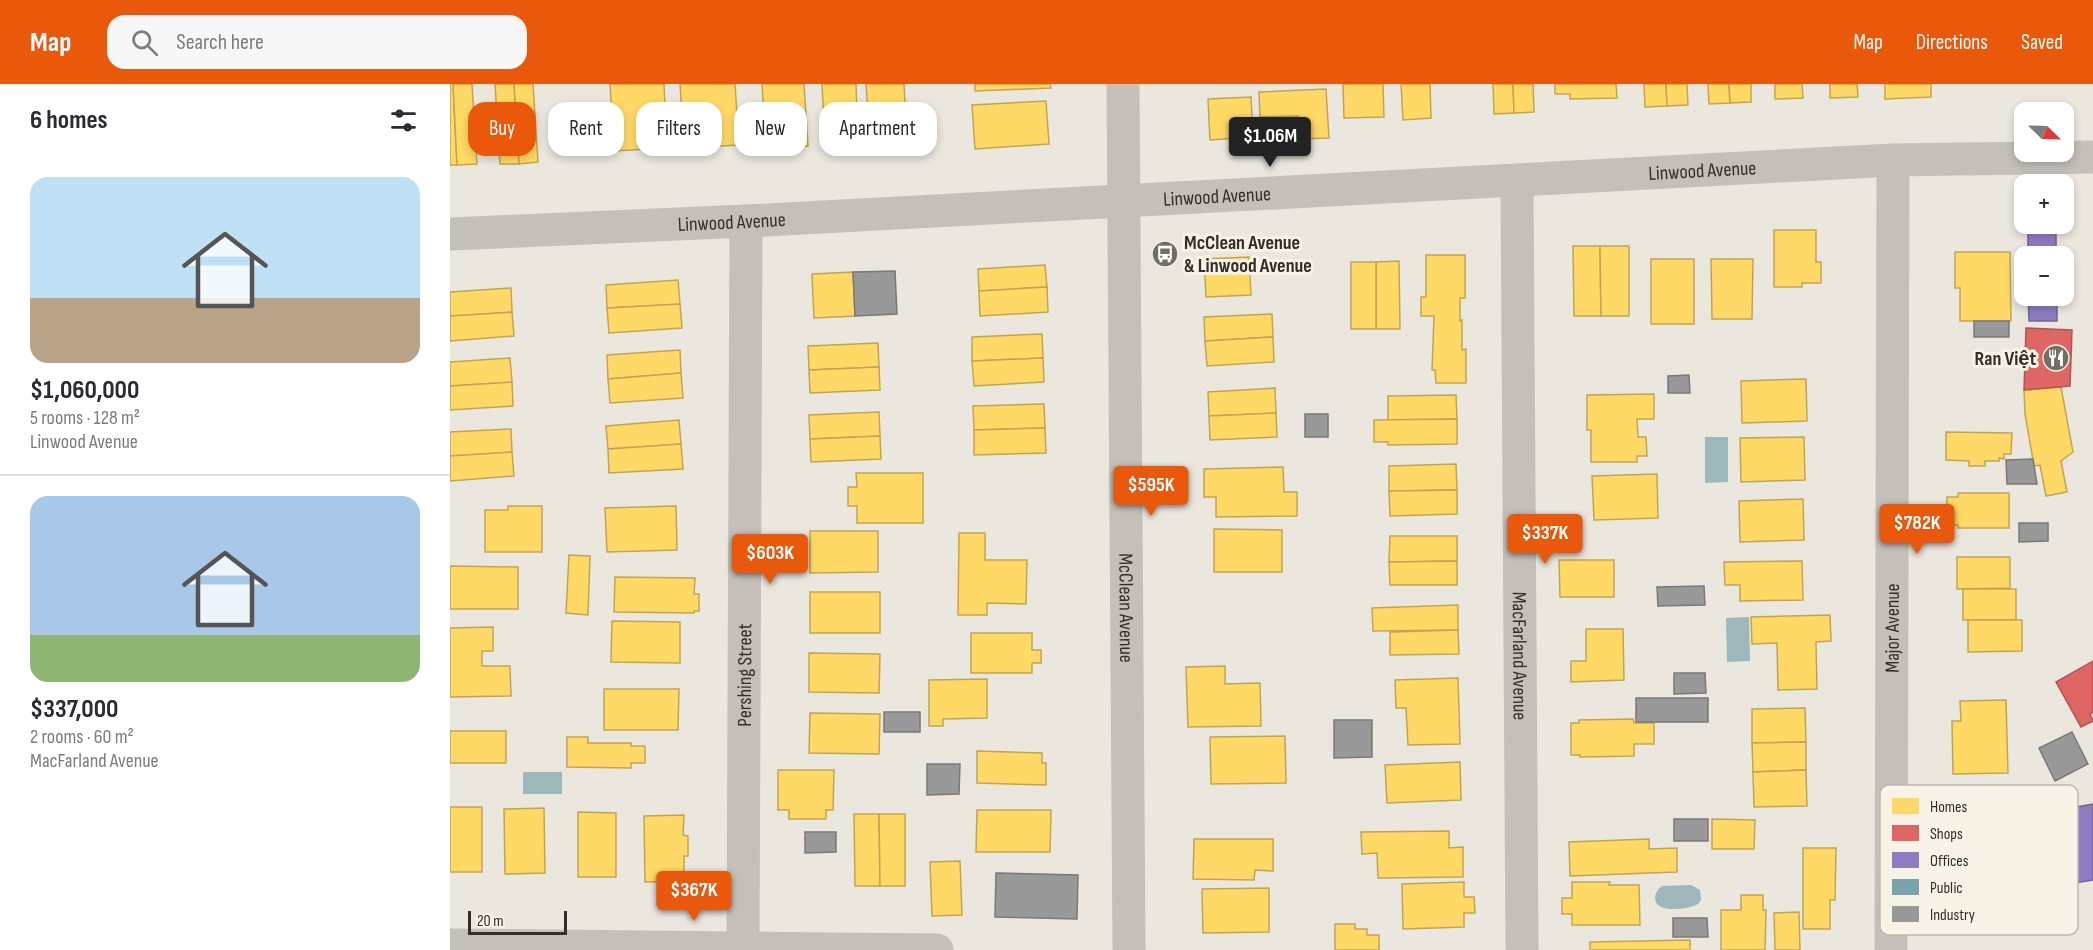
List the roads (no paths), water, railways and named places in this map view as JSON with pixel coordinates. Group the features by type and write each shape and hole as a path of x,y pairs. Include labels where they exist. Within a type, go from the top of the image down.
{"street":[{"name":"McClean Avenue","path":"1123,84 1129,950"},
{"name":"Linwood Avenue","path":"450,234 746,221 1893,160 2093,156"},
{"name":"Major Avenue","path":"1891,785 1893,160"},
{"name":"MacFarland Avenue","path":"1517,180 1522,950"},
{"name":"Pershing Street","path":"743,948 746,221"},
{"name":"Major Avenue","path":"1891,935 1891,950"},
{"path":"450,945 937,950"}],"water":[{"path":"1705,437 1728,437 1728,482 1705,483"},
{"path":"1749,617 1750,661 1727,662 1726,618"},
{"path":"523,772 562,772 562,794 523,794"},
{"path":"1691,885 1700,890 1701,900 1695,906 1668,909 1657,904 1655,898 1662,886"}],"place":[{"name":"McClean Avenue & Linwood Avenue","path":"1165,254"},
{"name":"Ran Việt","path":"2056,358"}]}
